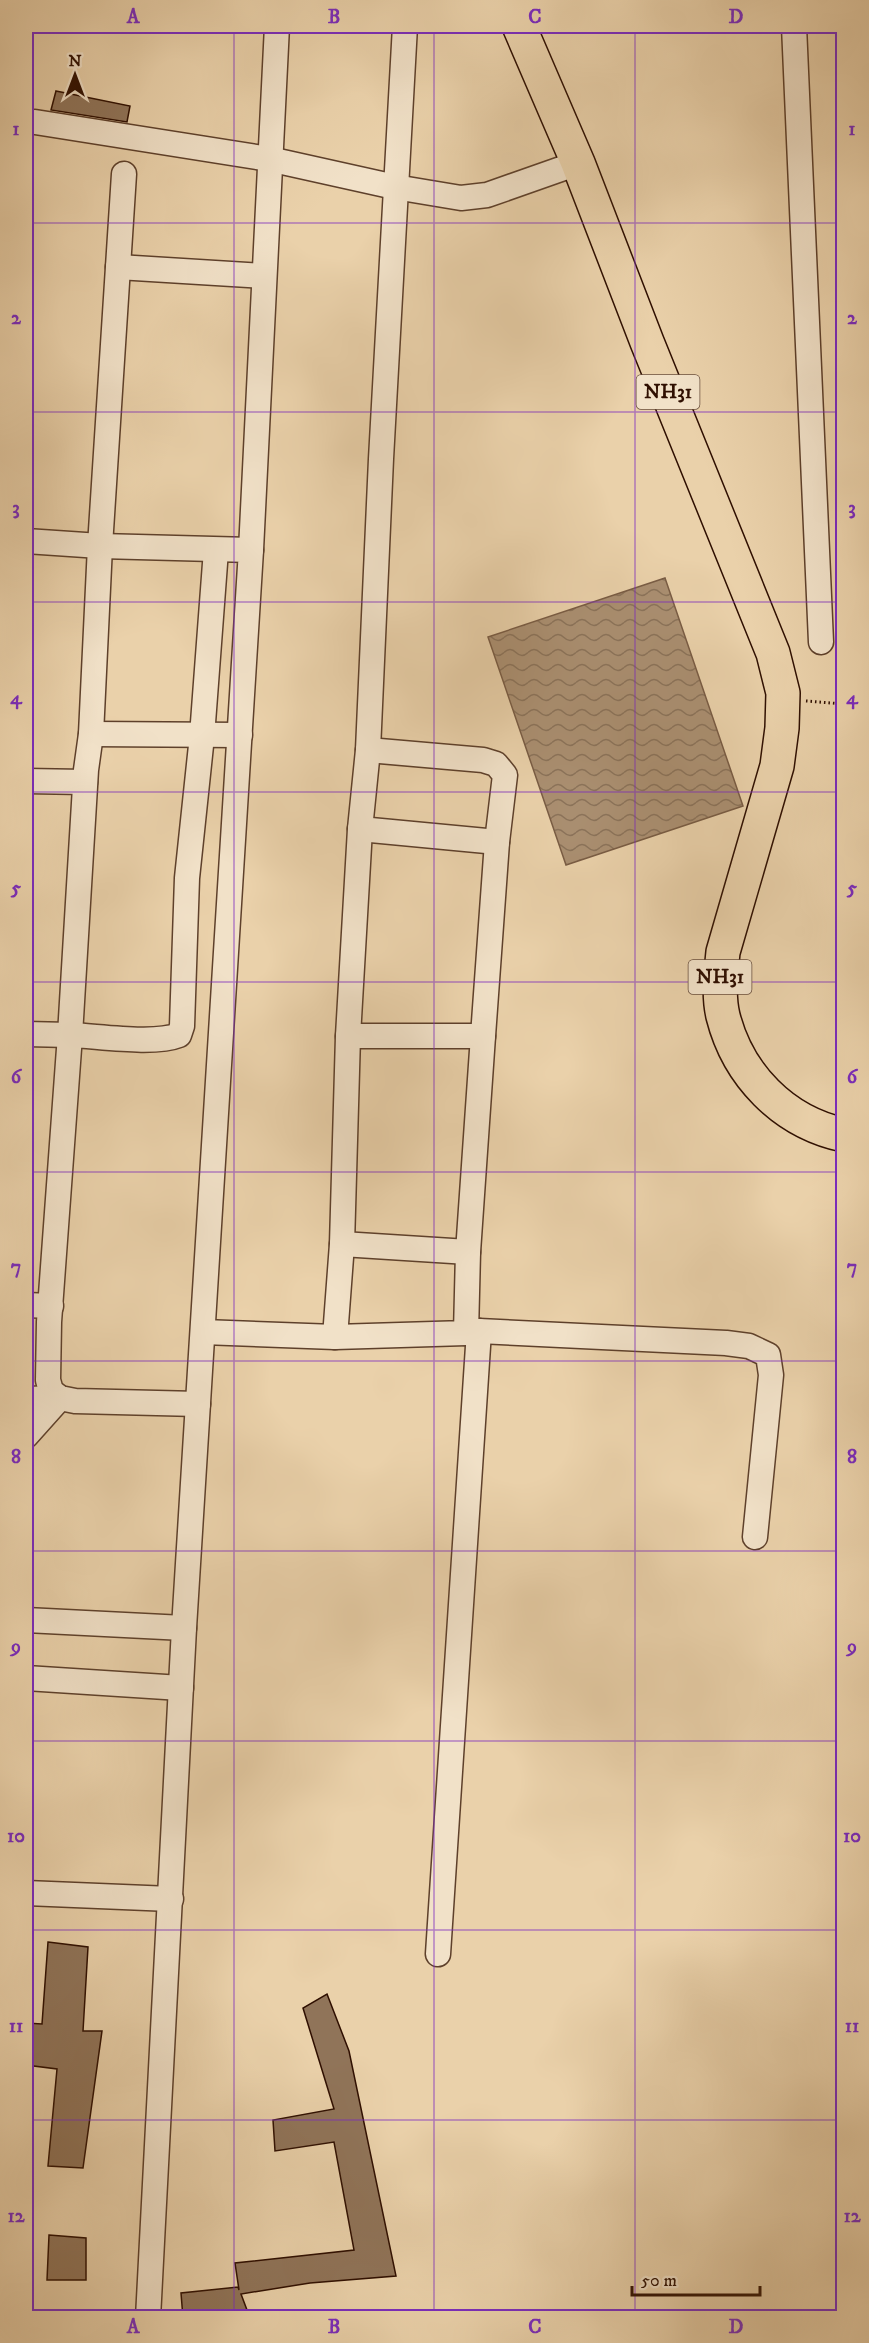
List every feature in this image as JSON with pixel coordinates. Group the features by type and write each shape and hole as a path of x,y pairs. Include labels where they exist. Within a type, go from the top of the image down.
{"highway":[{"name":"NH31","path":"519,26 578,163 647,342 773,653 783,693 782,728 777,766 723,952 720,982 723,1014 733,1045 744,1066 775,1102 799,1118 827,1131 843,1135"}],"street":[{"path":"148,2318 184,1628 240,735 277,26"},
{"path":"335,1337 342,1244 348,1036 360,829 368,750 405,26"},
{"path":"794,26 821,642"},
{"path":"35,122 269,159 395,187 461,198 487,195 578,163"},
{"path":"60,1398 51,1391 48,1380 51,1306 85,782 91,734 100,546 124,174"},
{"path":"118,267 264,276"},
{"path":"26,541 100,546 250,550"},
{"path":"26,1034 155,1039 179,1035 182,1026 187,878 202,736 216,550"},
{"path":"91,734 240,735"},
{"path":"368,750 483,760 496,764 504,775 497,843 468,1251 472,1332 438,1954"},
{"path":"26,782 85,782"},
{"path":"360,829 497,843"},
{"path":"348,1036 483,1036"},
{"path":"342,1244 468,1251"},
{"path":"26,1305 51,1306"},
{"path":"203,1332 335,1337 472,1332 726,1343 749,1346 768,1355 771,1375 755,1537"},
{"path":"26,1399 60,1398 75,1401 198,1404"},
{"path":"26,1436 60,1398"},
{"path":"26,1620 184,1628"},
{"path":"26,1678 181,1688"},
{"path":"26,1893 171,1899"}],"path":[{"path":"820,702 843,704"}],"water":[{"path":"665,578 743,806 566,865 488,637"}],"building":[{"path":"56,91 130,106 127,122 51,110"},
{"path":"48,1942 88,1947 83,2031 102,2031 83,2168 48,2166 57,2069 26,2065 26,2023 42,2024"},
{"path":"327,1994 349,2051 396,2276 310,2283 241,2294 250,2318 183,2318 181,2293 238,2287 239,2290 235,2263 354,2250 334,2142 275,2151 273,2120 334,2109 303,2008"},
{"path":"49,2235 86,2238 86,2280 47,2280"}]}
